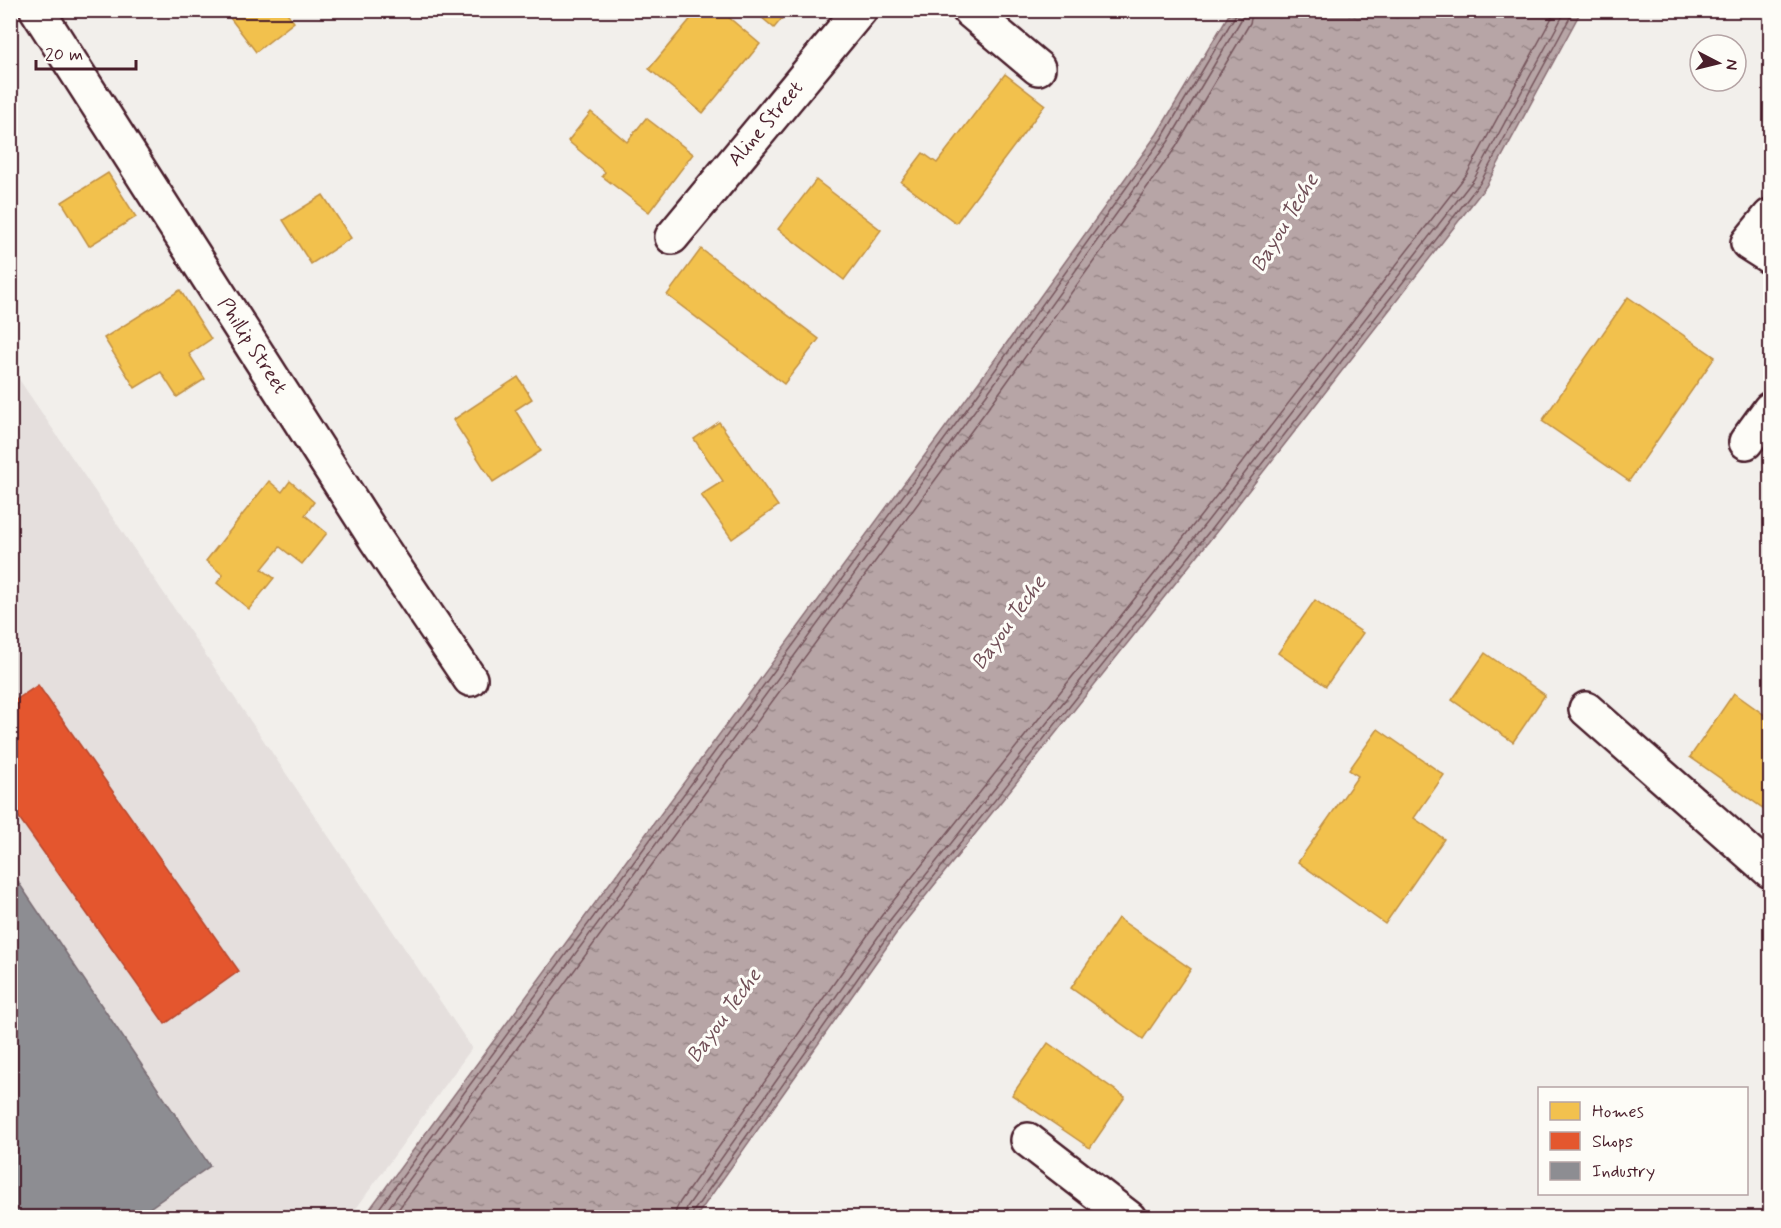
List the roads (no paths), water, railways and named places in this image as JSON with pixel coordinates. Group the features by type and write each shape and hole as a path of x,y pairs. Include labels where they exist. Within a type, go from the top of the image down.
{"street":[{"name":"Phillip Street","path":"37,10 377,541 470,679"},
{"name":"Aline Street","path":"672,237 860,10"},
{"path":"969,10 1038,68"},
{"path":"1770,216 1748,243 1770,257"},
{"path":"1746,442 1770,409"},
{"path":"1586,709 1770,871"},
{"path":"1028,1140 1129,1218"}],"water":[{"name":"Bayou Teche","path":"1231,11 1581,11 1486,186 1217,531 900,928 696,1217 364,1217 978,383 1157,134"}]}
